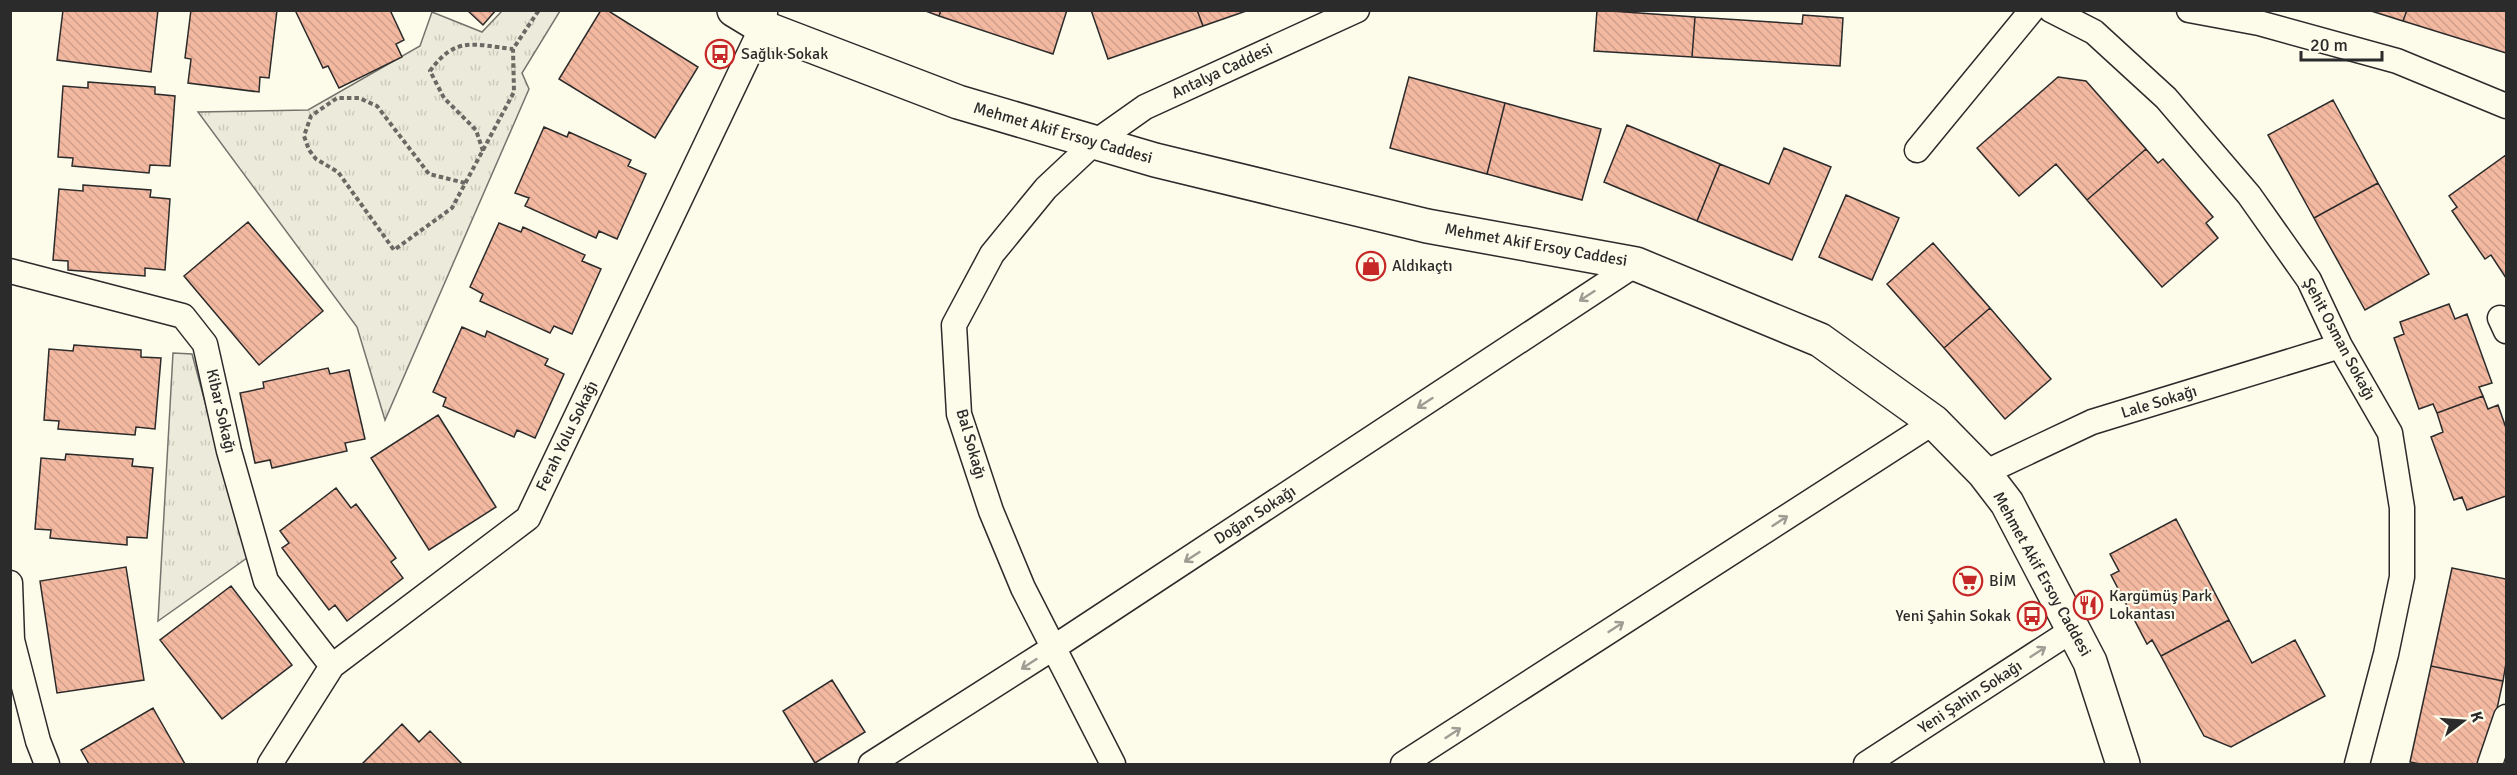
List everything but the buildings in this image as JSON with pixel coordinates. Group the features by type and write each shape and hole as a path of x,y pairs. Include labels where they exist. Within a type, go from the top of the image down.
{"main road":[{"name":"Mehmet Akif Ersoy Caddesi","path":"734,10 764,19 958,102 1094,143 1427,226 1636,264 1820,340 1934,422 1984,473 2007,503 2090,662 2124,765"}],"street":[{"name":"Antalya Caddesi","path":"1094,143 1145,107 1357,10"},
{"path":"1917,150 2032,10"},
{"name":"Şehit Osman Sokağı","path":"2051,10 2094,32 2173,107 2249,195 2309,280 2340,346 2390,433 2402,508 2402,577 2386,654 2357,765"},
{"path":"2188,10 2259,23 2397,61 2506,106"},
{"name":"Ferah Yolu Sokağı","path":"270,765 332,666 528,518 764,19"},
{"name":"Bal Sokağı","path":"1094,143 1046,188 992,254 954,325 959,414 991,511 1023,588 1113,765"},
{"name":"Doğan Sokağı","path":"871,765 1053,648 1636,264"},
{"name":"Kibar Sokağı","path":"10,271 183,316 205,344 229,451 266,580 332,666"},
{"name":"Lale Sokağı","path":"1984,473 2092,423 2340,346"},
{"path":"1404,765 1934,422"},
{"path":"10,583 12,640 38,741 47,765"},
{"name":"Yeni Şahin Sokağı","path":"1866,765 2074,629"},
{"path":"2490,765 2506,717"}],"path":[{"path":"465,183 429,174 377,106 359,98 337,98 311,116 304,136 309,150 316,159 338,172 394,250 452,208 514,92 513,49 539,10"},
{"path":"483,151 476,130 444,98 430,71 442,55 464,44 513,49"}],"green space":[{"path":"502,11 560,11 522,73 529,89 385,420 357,327 198,112 308,110 420,46 432,12 482,32"},
{"path":"173,353 192,354 247,558 158,621"}],"place":[{"name":"Sağlık Sokak","path":"720,54"},
{"name":"Aldıkaçtı","path":"1371,266"},
{"name":"BİM","path":"1968,581"},
{"name":"Kargümüş Park Lokantası","path":"2088,605"},
{"name":"Yeni Şahin Sokak","path":"2032,616"}]}
